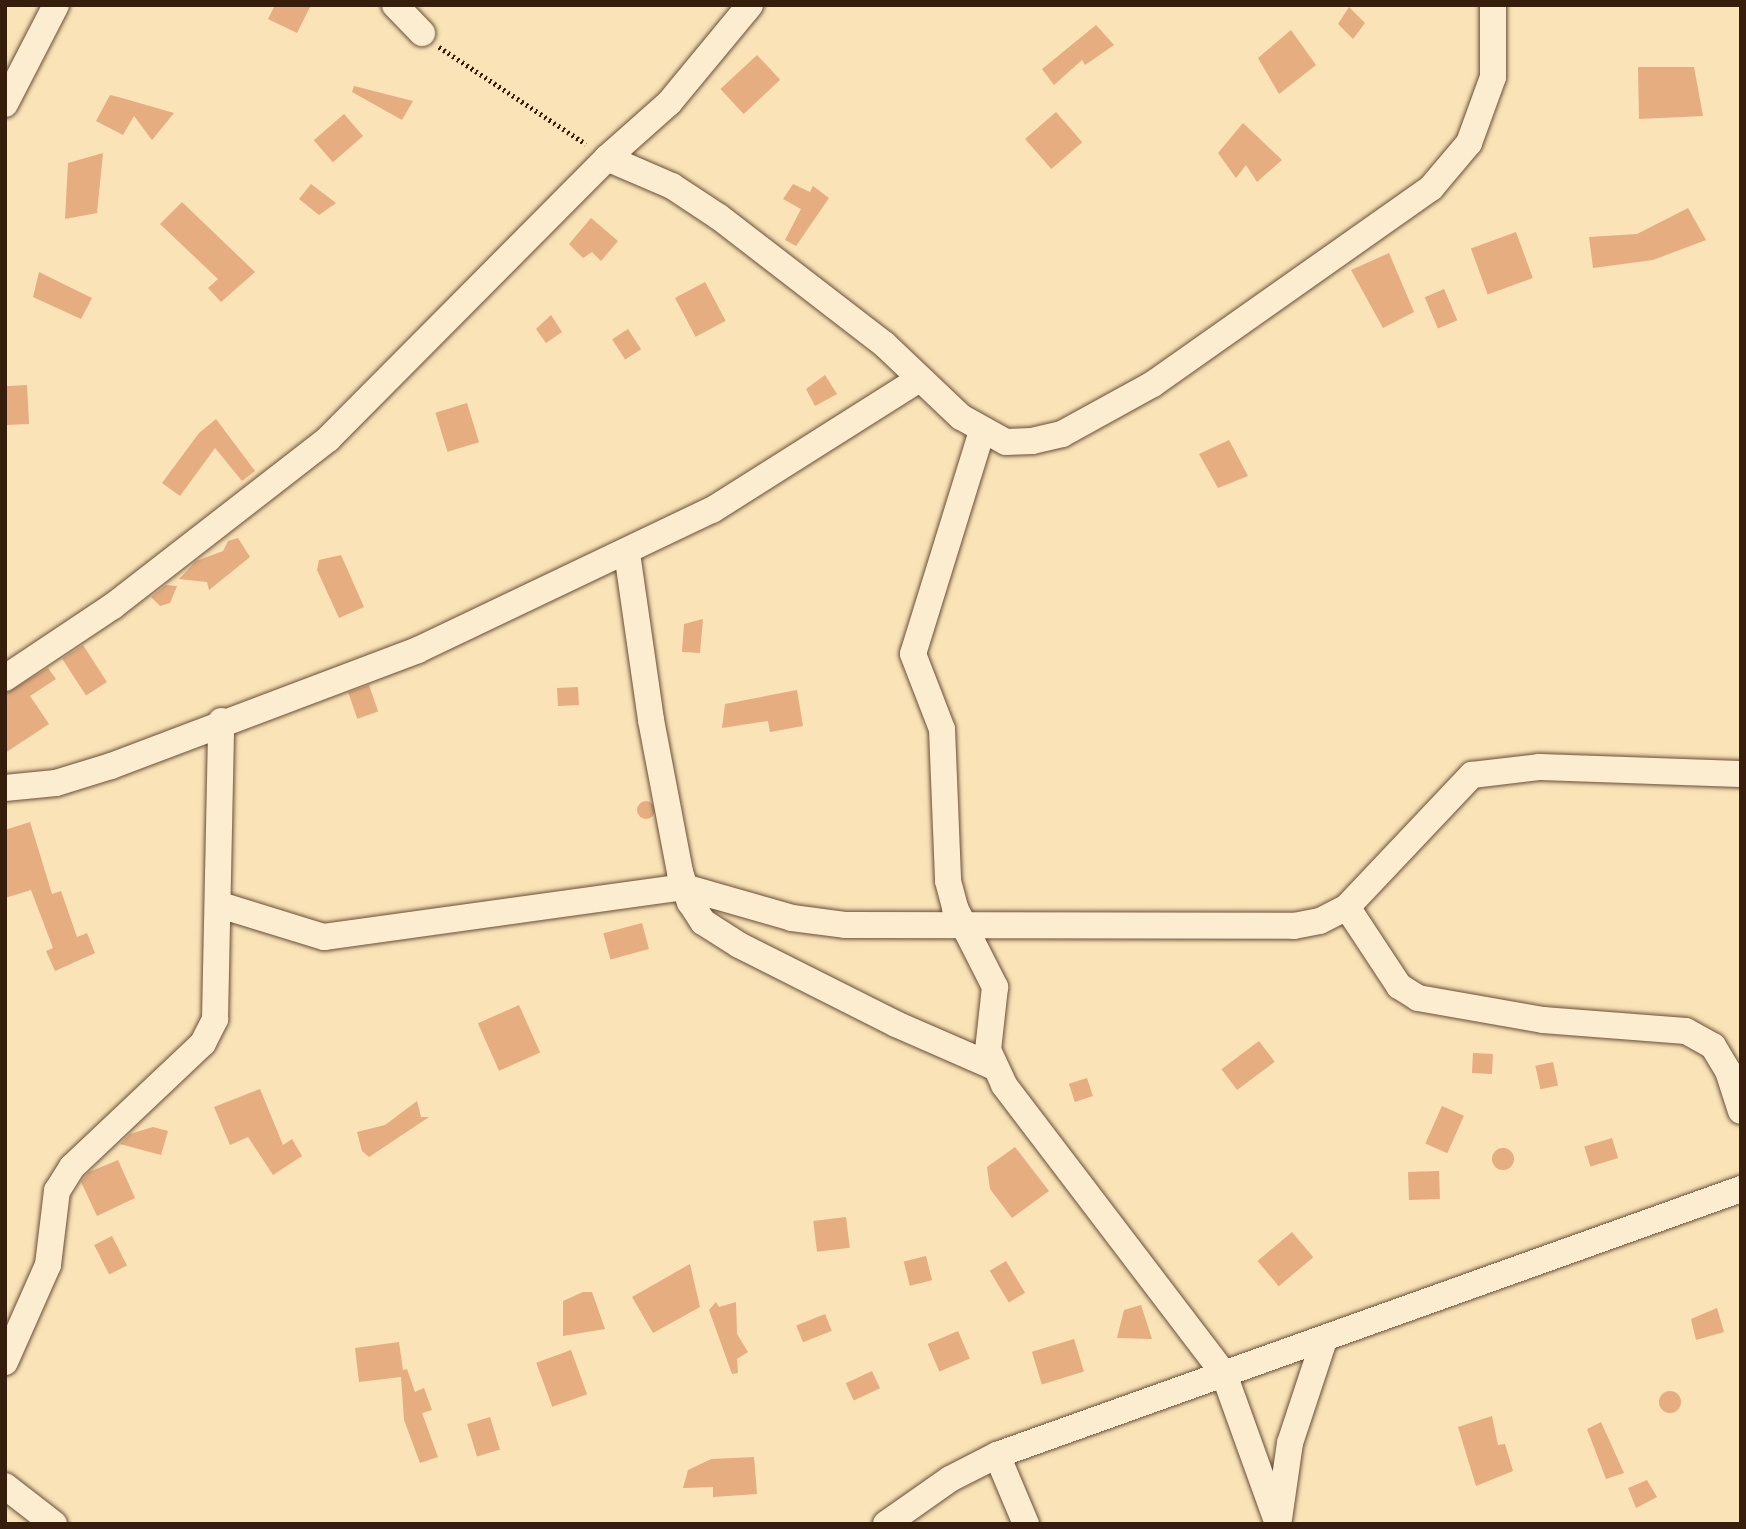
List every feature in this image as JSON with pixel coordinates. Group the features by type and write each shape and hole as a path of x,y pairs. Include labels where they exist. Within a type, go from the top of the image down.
{"street":[{"path":"5,104 56,5"},
{"path":"395,5 422,33"},
{"path":"5,678 113,606 287,475 607,158 669,103 750,5"},
{"path":"607,158 672,186 719,217 884,344 918,380 982,431 1006,442 1032,441 1084,423 1153,384 1431,188 1469,143 1493,77 1493,5"},
{"path":"5,788 47,785 111,766 221,721 381,665 627,553 768,477 918,380"},
{"path":"982,431 913,654 942,729 948,881 964,925 995,987 988,1035 992,1066"},
{"path":"627,553 651,720 684,887 703,922 739,945 992,1066 1224,1374 1278,1524"},
{"path":"5,1362 48,1265 57,1191 72,1167 203,1043 215,1019 220,905 221,721"},
{"path":"220,905 324,937 684,887 792,918 845,925 1294,926 1320,921 1347,907 1455,788 1488,770 1539,767 1741,774"},
{"path":"1347,907 1399,986 1418,998 1543,1020 1686,1031 1713,1046 1728,1071 1741,1111"},
{"path":"886,1524 950,1479 997,1455 1741,1189"},
{"path":"1278,1524 1290,1443 1324,1340"},
{"path":"997,1455 1026,1524"},
{"path":"5,1486 54,1524"}],"path":[{"path":"422,33 460,64 607,158"}],"building":[{"path":"275,5 311,5 297,33 268,19"},
{"path":"1349,7 1365,23 1353,39 1338,24"},
{"path":"1096,25 1114,45 1085,65 1082,60 1054,85 1042,69"},
{"path":"1291,30 1316,65 1279,94 1258,58"},
{"path":"757,55 780,80 744,114 720,89"},
{"path":"1638,67 1694,67 1703,116 1639,119"},
{"path":"354,86 413,101 402,120 352,92"},
{"path":"110,95 174,113 152,140 134,116 123,135 96,121"},
{"path":"1056,112 1082,142 1051,169 1025,139"},
{"path":"344,114 363,136 333,162 314,140"},
{"path":"1243,123 1282,160 1257,182 1246,165 1236,178 1218,153"},
{"path":"103,153 97,213 65,219 68,163"},
{"path":"311,184 336,203 319,215 299,199"},
{"path":"793,184 810,192 813,186 829,198 796,246 785,240 801,209 783,199"},
{"path":"182,202 255,272 221,302 208,288 218,279 160,224"},
{"path":"1688,208 1706,240 1653,260 1593,268 1589,237 1637,234"},
{"path":"591,218 618,241 601,261 592,252 583,258 569,244"},
{"path":"1516,232 1533,278 1488,294 1471,248"},
{"path":"1389,253 1414,312 1383,328 1351,270"},
{"path":"39,272 92,298 81,319 33,297"},
{"path":"705,282 726,321 696,337 675,298"},
{"path":"1444,289 1457,320 1438,329 1425,297"},
{"path":"551,315 562,332 546,343 536,329"},
{"path":"628,329 641,349 625,359 612,339"},
{"path":"825,375 837,394 815,406 806,389"},
{"path":"27,385 29,424 7,425 5,386"},
{"path":"467,403 479,442 447,452 435,413"},
{"path":"216,419 255,471 242,481 215,448 180,496 162,483 199,433"},
{"path":"1229,440 1248,476 1218,488 1199,454"},
{"path":"238,538 250,557 209,590 207,582 179,579 196,561 223,551 228,541"},
{"path":"341,555 364,607 339,618 317,570 319,560"},
{"path":"166,585 177,586 170,603 160,606 151,597"},
{"path":"703,619 700,653 682,652 684,624"},
{"path":"83,645 107,682 86,696 62,659"},
{"path":"48,668 56,679 30,696 49,724 5,753 5,694"},
{"path":"369,685 378,711 357,719 348,692"},
{"path":"578,687 579,705 558,706 557,688"},
{"path":"797,690 803,726 770,732 768,721 722,728 725,704"},
{"path":"646,801 652,804 655,810 652,816 646,819 640,816 637,810 640,804"},
{"path":"30,822 52,894 61,891 77,937 87,933 95,953 55,971 46,951 53,948 31,890 5,898 5,830"},
{"path":"642,923 649,949 610,959 603,933"},
{"path":"519,1005 540,1053 499,1071 478,1023"},
{"path":"1259,1041 1275,1062 1237,1090 1221,1069"},
{"path":"1473,1053 1493,1054 1492,1074 1472,1073"},
{"path":"1553,1062 1558,1085 1540,1089 1535,1066"},
{"path":"1087,1078 1093,1096 1075,1102 1069,1084"},
{"path":"260,1089 283,1145 292,1139 302,1156 273,1175 248,1137 230,1145 214,1107"},
{"path":"417,1101 421,1117 429,1117 369,1157 362,1151 357,1132 385,1125"},
{"path":"1442,1106 1464,1116 1447,1153 1425,1143"},
{"path":"153,1127 168,1131 161,1155 120,1144 130,1134"},
{"path":"1612,1138 1618,1158 1590,1167 1584,1146"},
{"path":"1015,1147 1049,1191 1012,1218 990,1189 987,1167"},
{"path":"1503,1148 1511,1151 1514,1159 1511,1167 1503,1170 1495,1167 1492,1159 1495,1151"},
{"path":"118,1160 135,1198 97,1216 81,1182 89,1172"},
{"path":"1439,1171 1440,1199 1409,1200 1408,1172"},
{"path":"846,1217 850,1248 817,1252 813,1221"},
{"path":"1292,1232 1313,1257 1279,1286 1258,1261"},
{"path":"112,1236 127,1265 109,1274 94,1245"},
{"path":"926,1256 932,1280 910,1286 904,1262"},
{"path":"1006,1261 1025,1293 1009,1303 990,1271"},
{"path":"690,1264 700,1307 653,1333 632,1297"},
{"path":"583,1292 592,1292 605,1329 563,1336 563,1301"},
{"path":"716,1302 719,1307 736,1302 737,1334 748,1352 737,1359 738,1373 732,1374 709,1310"},
{"path":"1141,1305 1152,1339 1117,1338 1124,1310"},
{"path":"1717,1308 1724,1332 1696,1340 1691,1319"},
{"path":"825,1314 832,1331 803,1342 796,1326"},
{"path":"958,1331 970,1359 939,1372 928,1344"},
{"path":"1074,1339 1084,1372 1042,1384 1032,1352"},
{"path":"399,1342 403,1370 407,1369 415,1392 424,1388 432,1410 422,1413 438,1457 420,1463 404,1420 401,1377 359,1382 355,1348"},
{"path":"571,1350 587,1394 552,1407 536,1363"},
{"path":"872,1371 880,1388 854,1400 846,1383"},
{"path":"1670,1391 1678,1394 1681,1402 1678,1410 1670,1413 1662,1410 1659,1402 1662,1394"},
{"path":"1492,1416 1498,1445 1505,1444 1513,1471 1476,1486 1458,1427"},
{"path":"490,1417 500,1450 477,1457 467,1424"},
{"path":"1601,1422 1624,1473 1606,1479 1587,1429"},
{"path":"754,1457 757,1494 713,1497 713,1487 683,1488 688,1470 711,1459"},
{"path":"1647,1480 1657,1497 1636,1508 1628,1488"}]}
